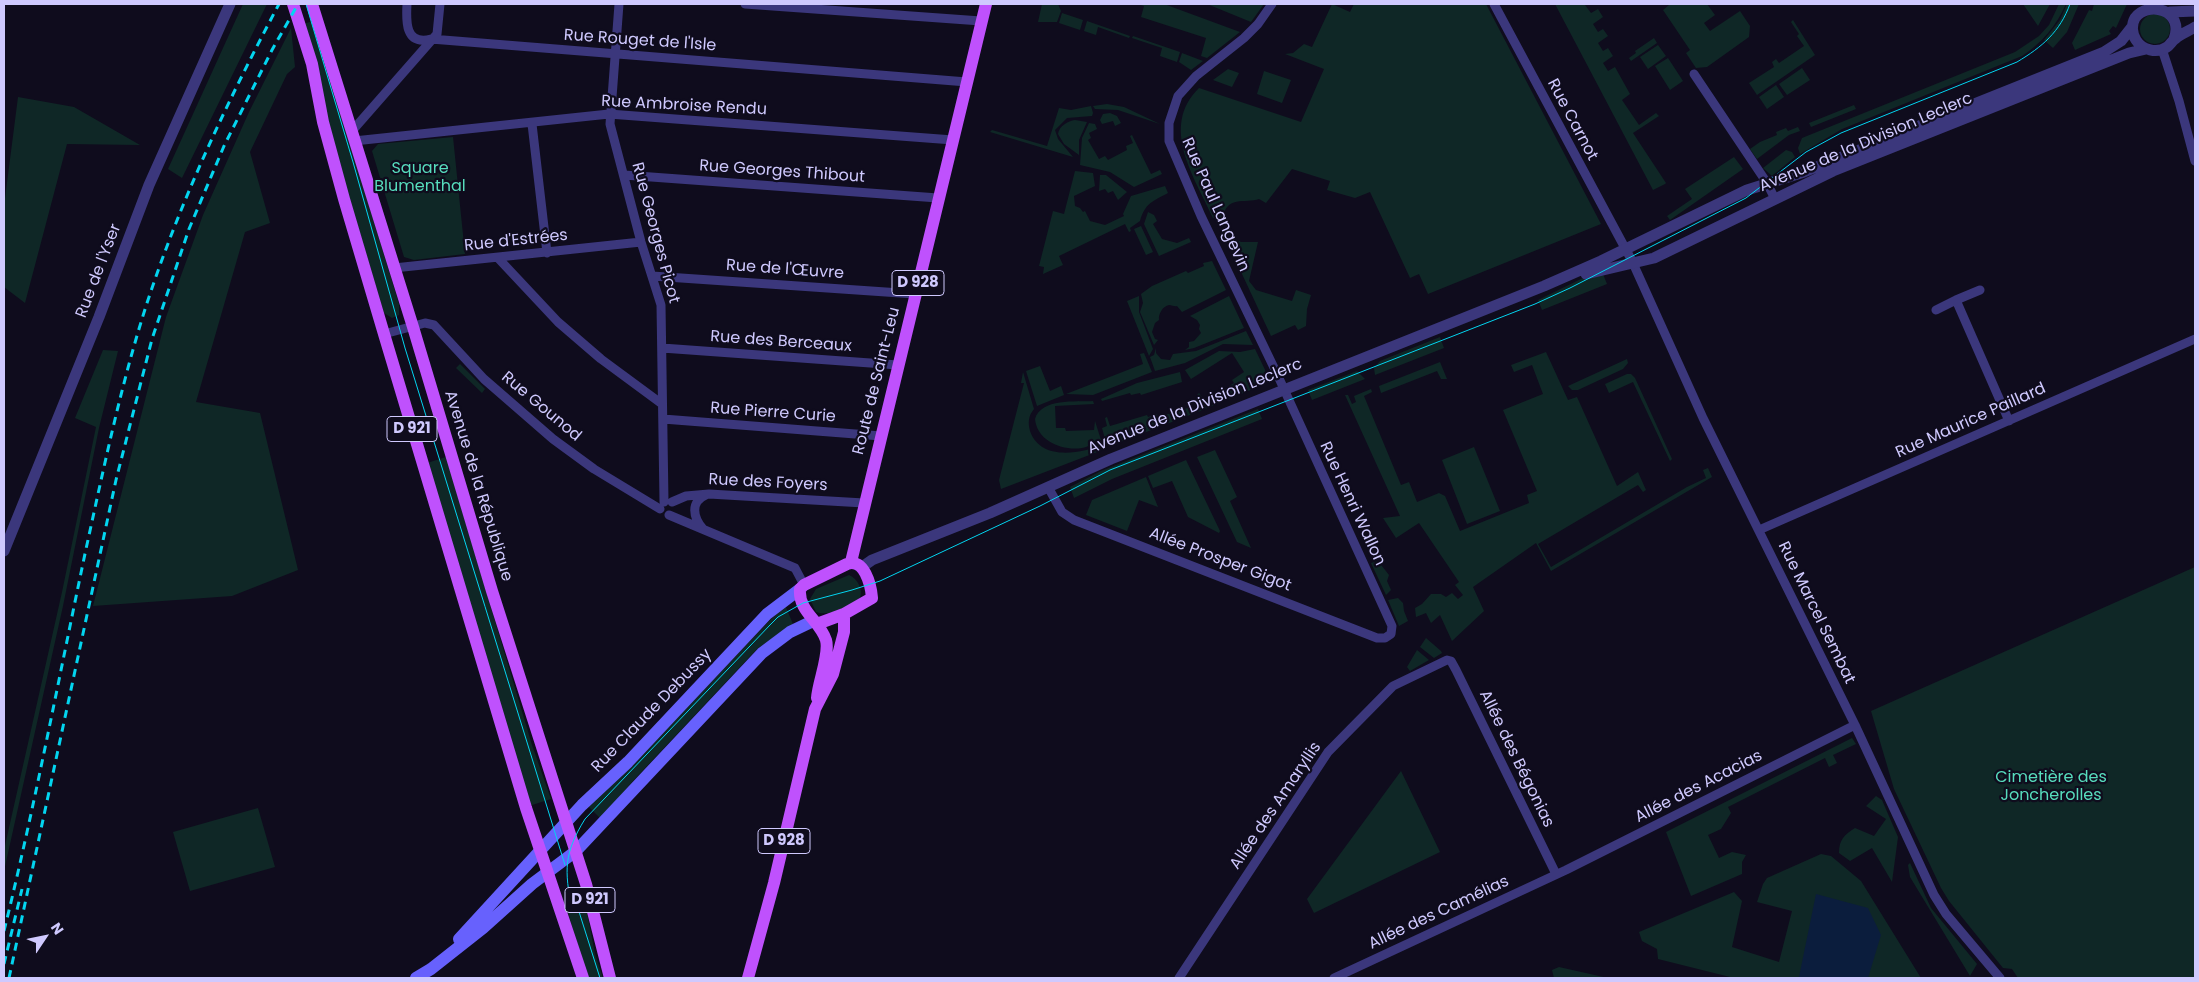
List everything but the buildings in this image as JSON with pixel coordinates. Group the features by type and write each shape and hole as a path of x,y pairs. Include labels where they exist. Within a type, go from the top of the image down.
{"main road":[{"name":"D 921","path":"293,4 312,64 323,122 340,182 536,857 583,978"},
{"name":"Avenue de la République","path":"312,4 413,327 492,591 588,892 610,978"},
{"name":"Route de Saint-Leu","path":"857,565 864,503 986,4"},
{"path":"416,978 483,928 543,876 575,852 762,653 790,632 844,614 872,598 857,565 802,587"},
{"name":"Rue Claude Debussy","path":"438,963 477,918 566,823 628,762 772,609 802,587"},
{"name":"D 928","path":"748,978 817,702 826,644 805,609 802,587"},
{"name":"D 928","path":"817,702 833,674 844,632 844,614"}],"street":[{"name":"Rue de l'Yser","path":"4,551 99,317 149,185 230,4"},
{"name":"Rue Rouget de l'Isle","path":"407,4 406,25 409,31 420,40 431,39 967,82"},
{"path":"353,136 438,30 440,4"},
{"name":"Rue Georges Picot","path":"618,4 609,114 610,128 641,242 661,305 665,504 674,511 669,515"},
{"path":"745,4 981,21"},
{"name":"Rue Paul Langevin","path":"1272,4 1258,24 1244,38 1196,76 1181,92 1175,101 1168,131 1171,147 1201,216 1284,389"},
{"name":"Rue Carnot","path":"1494,4 1625,249"},
{"name":"Avenue de la Division Leclerc","path":"857,565 1048,487 1111,459 1544,286 1748,190 1804,172 2104,52 2121,41 2132,27 2138,13 2150,5 2164,8 2170,12 2195,12"},
{"path":"2170,12 2176,22 2174,39"},
{"path":"2132,27 2136,40 2146,49"},
{"path":"2195,27 2174,39 2162,50 2179,101 2195,161"},
{"name":"Avenue de la Division Leclerc","path":"1544,286 1580,275 1654,258 1833,171 2129,53 2146,49 2153,51 2162,50"},
{"path":"1694,74 1775,199"},
{"name":"Rue Ambroise Rendu","path":"353,136 532,124 609,114 953,140"},
{"path":"532,124 547,253"},
{"name":"Rue Georges Thibout","path":"624,175 938,198"},
{"name":"Rue d'Estrées","path":"394,268 641,242"},
{"name":"Rue Marcel Sembat","path":"1625,249 1703,418 1855,725 1934,895 1946,914 2000,978"},
{"path":"498,258 558,322 601,359 662,404"},
{"name":"Rue de l'Œuvre","path":"652,276 916,294"},
{"path":"1936,310 1980,290"},
{"path":"1956,300 2009,421"},
{"name":"Rue Gounod","path":"384,334 427,323 434,325 484,378 553,440 594,469 665,504 664,515 669,515"},
{"name":"Rue Maurice Paillard","path":"1759,530 2195,339"},
{"name":"Rue des Berceaux","path":"662,348 898,365"},
{"name":"Rue Henri Wallon","path":"1284,389 1392,626 1392,631"},
{"name":"Rue Pierre Curie","path":"663,419 881,436"},
{"name":"Allée Prosper Gigot","path":"1048,487 1065,515 1081,523 1377,638 1386,638 1392,631"},
{"path":"703,529 696,519 694,509 699,499 708,494"},
{"name":"Rue des Foyers","path":"665,504 686,496 708,494 864,503"},
{"path":"669,515 795,568 802,587"},
{"name":"Allée des Bégonias","path":"1448,660 1451,661 1456,670 1556,874"},
{"name":"Allée des Amaryllis","path":"1179,978 1332,748 1395,684 1448,660"},
{"name":"Allée des Acacias","path":"1556,874 1855,725"},
{"name":"Allée des Camélias","path":"1334,978 1556,874"}],"green space":[{"path":"243,4 267,4 182,178 168,169"},
{"path":"1042,4 1058,4 1061,11 1057,22 1038,22"},
{"path":"1137,4 1164,4 1240,32 1207,58 1201,56 1206,38 1141,17 1144,6"},
{"path":"1207,4 1264,4 1251,22"},
{"path":"1332,4 1350,12 1354,4 1486,4 1601,224 1428,294 1419,274 1410,278 1370,192 1355,198 1327,190 1330,181 1292,169 1266,203 1259,199 1231,203 1224,213 1223,221 1213,218 1184,153 1181,136 1182,119 1187,103 1199,88 1301,122 1324,69 1285,54 1293,53 1304,44 1312,47"},
{"path":"1555,4 1587,4 1585,5 1591,13 1598,9 1603,17 1593,24 1598,32 1603,29 1608,36 1598,43 1603,51 1608,48 1613,56 1603,63 1608,71 1615,67 1630,94 1622,100 1639,125 1656,113 1659,116 1633,133 1665,184 1653,190"},
{"path":"1668,4 1707,4 1715,15 1704,23 1710,31 1740,11 1750,26 1749,37 1707,67 1696,68 1686,53 1690,50 1663,10"},
{"path":"2023,4 2050,4 2038,26"},
{"path":"2059,4 2066,4 2058,19 2043,39 2022,56 1842,129 1800,154 1798,148 1802,138 2015,52 2039,36 2049,25"},
{"path":"2067,4 2079,4 2067,32 2053,48 2044,40 2060,20"},
{"path":"2094,4 2127,4 2116,28 2113,26 2109,31 2111,34 2075,50 2072,43 2089,10 2092,11"},
{"path":"1062,13 1083,20 1080,30 1059,23"},
{"path":"2155,14 2166,18 2170,29 2166,40 2155,44 2144,40 2140,29 2144,18"},
{"path":"1793,20 1815,55 1757,95 1749,83 1774,67 1772,62 1776,59 1779,63 1804,46 1791,22"},
{"path":"313,21 399,304 399,315 392,318 384,313 332,141 303,24"},
{"path":"1087,21 1130,36 1129,38 1098,27 1096,35 1084,31"},
{"path":"291,28 295,67 287,74 250,152 270,223 245,232 196,402 260,413 298,570 232,596 93,606 166,317 203,215 249,112"},
{"path":"1133,36 1180,52 1177,62 1160,56 1162,48 1132,38"},
{"path":"1654,38 1657,43 1631,61 1629,58 1636,53 1635,51"},
{"path":"1658,45 1666,56 1648,69 1640,57"},
{"path":"1182,53 1203,61 1191,70 1179,62"},
{"path":"1668,58 1683,81 1670,90 1655,66"},
{"path":"1802,68 1810,80 1787,95 1779,84"},
{"path":"1228,69 1239,73 1232,87 1213,80"},
{"path":"1264,71 1291,80 1282,103 1257,94"},
{"path":"1776,85 1784,97 1767,109 1759,97"},
{"path":"18,97 74,107 140,145 67,144 25,303 4,287 4,206"},
{"path":"1107,104 1124,107 1160,124 1118,110 1095,109 1093,106"},
{"path":"1854,105 1856,109 1811,127 1809,123"},
{"path":"1091,106 1092,116 1067,118 1055,130 1058,139 1073,157 990,132 992,130 1047,146 1059,108 1071,110"},
{"path":"1110,113 1117,116 1121,123 1115,126 1113,121 1102,124 1100,120 1103,114"},
{"path":"1075,120 1087,122 1079,140 1079,155 1064,144 1058,134 1064,124"},
{"path":"1089,123 1095,124 1097,129 1089,133 1091,138 1088,140 1099,159 1105,156 1108,160 1127,150 1126,146 1133,143 1130,136 1132,135 1151,174 1160,170 1162,174 1134,187 1110,172 1080,165 1082,138"},
{"path":"1798,127 1800,131 1789,135 1757,159 1750,149 1760,142 1777,135 1776,132 1786,128 1788,131"},
{"name":"Square Blumenthal","path":"453,137 465,254 414,260 404,257 372,151 378,144"},
{"path":"1786,150 1792,152 1795,157 1772,176 1763,168"},
{"path":"1734,157 1743,169 1670,220 1667,216 1692,199 1685,189"},
{"path":"1075,171 1093,173 1095,186 1074,196 1075,206 1083,212 1085,211 1090,221 1105,225 1124,216 1123,214 1131,196 1165,186 1168,193 1147,206 1140,221 1130,228 1131,231 1129,232 1125,224 1059,256 1063,265 1043,274 1044,267 1039,266 1053,211 1064,214"},
{"path":"1100,175 1106,175 1127,192 1118,200 1113,191 1108,193 1105,189 1099,191"},
{"path":"1148,212 1154,215 1157,221 1153,224 1162,239 1177,243 1189,238 1191,242 1159,256 1144,224"},
{"path":"1141,226 1153,252 1146,255 1134,229"},
{"path":"1230,236 1241,242 1258,242 1249,281 1256,290 1292,301 1296,290 1311,295 1307,309 1306,326 1298,330 1295,325 1271,336 1228,244"},
{"path":"1212,261 1226,290 1182,312 1177,306 1169,305 1165,307 1160,313 1159,320 1155,323 1152,332 1155,339 1158,340 1154,345 1140,312 1143,303 1141,294 1152,286 1186,271 1188,273 1204,266 1203,263"},
{"path":"1603,274 1607,284 1542,310 1538,300 1583,278"},
{"path":"1139,296 1139,312 1153,349 1149,356 1127,301"},
{"path":"1229,296 1244,328 1185,350 1189,347 1189,342 1194,341 1201,333 1197,320 1190,316"},
{"path":"1246,331 1253,345 1223,344 1185,363 1155,371 1150,357 1154,355 1156,348 1156,353 1161,359 1170,360 1173,354 1196,351"},
{"path":"1440,337 1444,348 1375,375 1374,368 1380,361"},
{"path":"1255,349 1268,376 1265,384 1198,412 1191,398 1197,405 1201,402 1197,395 1199,393 1205,401 1234,383 1232,380 1244,372 1232,353 1191,379 1185,370 1219,351 1240,352"},
{"path":"103,350 118,351 99,428 63,606 4,871 4,850 62,592 96,427 75,418"},
{"path":"1546,352 1568,400 1577,397 1617,486 1638,472 1646,490 1643,492 1638,485 1538,544 1551,567 1687,487 1706,478 1703,470 1708,468 1712,477 1551,571 1536,543 1473,587 1484,611 1452,641 1440,615 1431,623 1426,613 1416,617 1415,608 1422,604 1431,594 1441,594 1446,597 1452,593 1458,599 1463,595 1455,585 1459,582 1419,523 1396,538 1383,518 1400,516 1345,395 1348,395 1352,404 1356,402 1354,396 1371,389 1372,392 1364,396 1401,485 1409,482 1417,502 1439,493 1445,496 1460,531 1529,503 1527,495 1537,491 1503,410 1543,394 1532,365 1514,372 1511,365"},
{"path":"1144,353 1152,372 1093,395 1066,394 1143,364 1140,354"},
{"path":"1627,359 1628,363 1623,369 1578,390 1572,390 1568,386"},
{"path":"1440,362 1447,379 1441,379 1437,371 1381,393 1379,386"},
{"path":"460,364 485,389 482,393 456,368"},
{"path":"1040,366 1050,391 1061,386 1064,395 1037,406 1026,371"},
{"path":"1357,371 1365,379 1312,400 1308,390"},
{"path":"1023,372 1034,409 1029,422 1030,431 1035,441 1052,451 1062,453 1084,451 1103,445 1105,449 1001,489 999,480 1024,383 1021,383"},
{"path":"1180,372 1182,382 1141,395 1140,393 1131,395 1130,393 1102,401 1101,399 1137,383"},
{"path":"1631,374 1635,378 1672,459 1670,461 1633,382 1609,393 1605,384"},
{"path":"1188,399 1195,413 1118,443 1114,435 1105,439 1102,428 1107,426 1105,418 1107,417 1110,426 1147,415 1148,417 1157,414 1158,417 1191,407"},
{"path":"1093,401 1094,404 1055,406 1056,428 1065,428 1066,431 1094,430 1095,421 1101,440 1092,445 1074,449 1052,443 1040,433 1035,419 1044,407 1060,402"},
{"path":"1258,409 1262,419 1112,479 1074,498 1070,487 1101,471"},
{"path":"1474,447 1500,511 1467,524 1442,460"},
{"path":"1215,450 1237,497 1230,501 1251,548 1237,542 1197,457"},
{"path":"446,457 532,745 551,799 529,806 427,463"},
{"path":"1186,460 1220,531 1219,533 1188,517 1172,481 1153,488 1148,476"},
{"path":"1146,477 1158,507 1139,500 1127,531 1086,515 1092,500"},
{"path":"1378,561 1389,575 1387,581 1391,590 1386,595 1371,563"},
{"name":"Cimetière des Joncherolles","path":"2195,567 2195,978 2018,978 2012,969 2003,968 1949,901 1941,888 1894,789 1871,711"},
{"path":"849,575 859,585 861,591 860,598 851,605 833,612 816,612 810,599 816,589"},
{"path":"1398,598 1403,603 1408,621 1399,626 1388,600"},
{"path":"785,605 793,624 757,649 632,782 601,819 588,806"},
{"path":"1426,638 1442,653 1434,658 1420,647"},
{"path":"1417,650 1429,660 1410,671 1407,667"},
{"path":"1852,738 1856,744 1833,755 1837,763 1829,767 1825,758 1728,807 1731,813 1721,829 1708,835 1719,858 1732,852 1746,855 1742,862 1742,874 1691,896 1666,832"},
{"path":"1401,771 1440,852 1314,913 1307,899"},
{"path":"1876,796 1882,800 1898,837 1892,882 1872,848 1850,861 1839,853 1841,841 1855,828 1874,836 1886,819 1866,806"},
{"path":"258,808 275,867 190,891 173,832"},
{"path":"1821,854 1831,856 1861,881 1921,978 1734,978 1658,959 1657,949 1642,941 1639,932 1734,892 1742,901 1732,947 1779,962 1792,911 1757,902 1763,884 1767,878"},
{"path":"1910,863 1931,908 1977,964 1970,976 1910,877 1908,865"},
{"path":"586,907 595,954 603,978 588,978 568,913"},
{"path":"1559,967 1608,978 1554,978 1552,970"}],"water":[{"path":"1816,894 1868,908 1881,935 1868,978 1799,977"}],"tram line":[{"path":"306,4 405,348 565,865"},
{"path":"572,909 567,872 568,862 573,842 585,819 778,617 803,603 880,581 1040,506 1110,470 1535,304 1570,288 1746,198 1806,152 1841,133 2017,62 2049,38 2061,23 2070,4"},
{"path":"575,899 600,978"}],"railway":[{"path":"4,931 106,456 138,333 160,264 190,188 224,113 279,4"},
{"path":"9,978 116,480 152,339 189,229 224,146 272,50 298,4"},
{"path":"4,964 22,889"}]}
